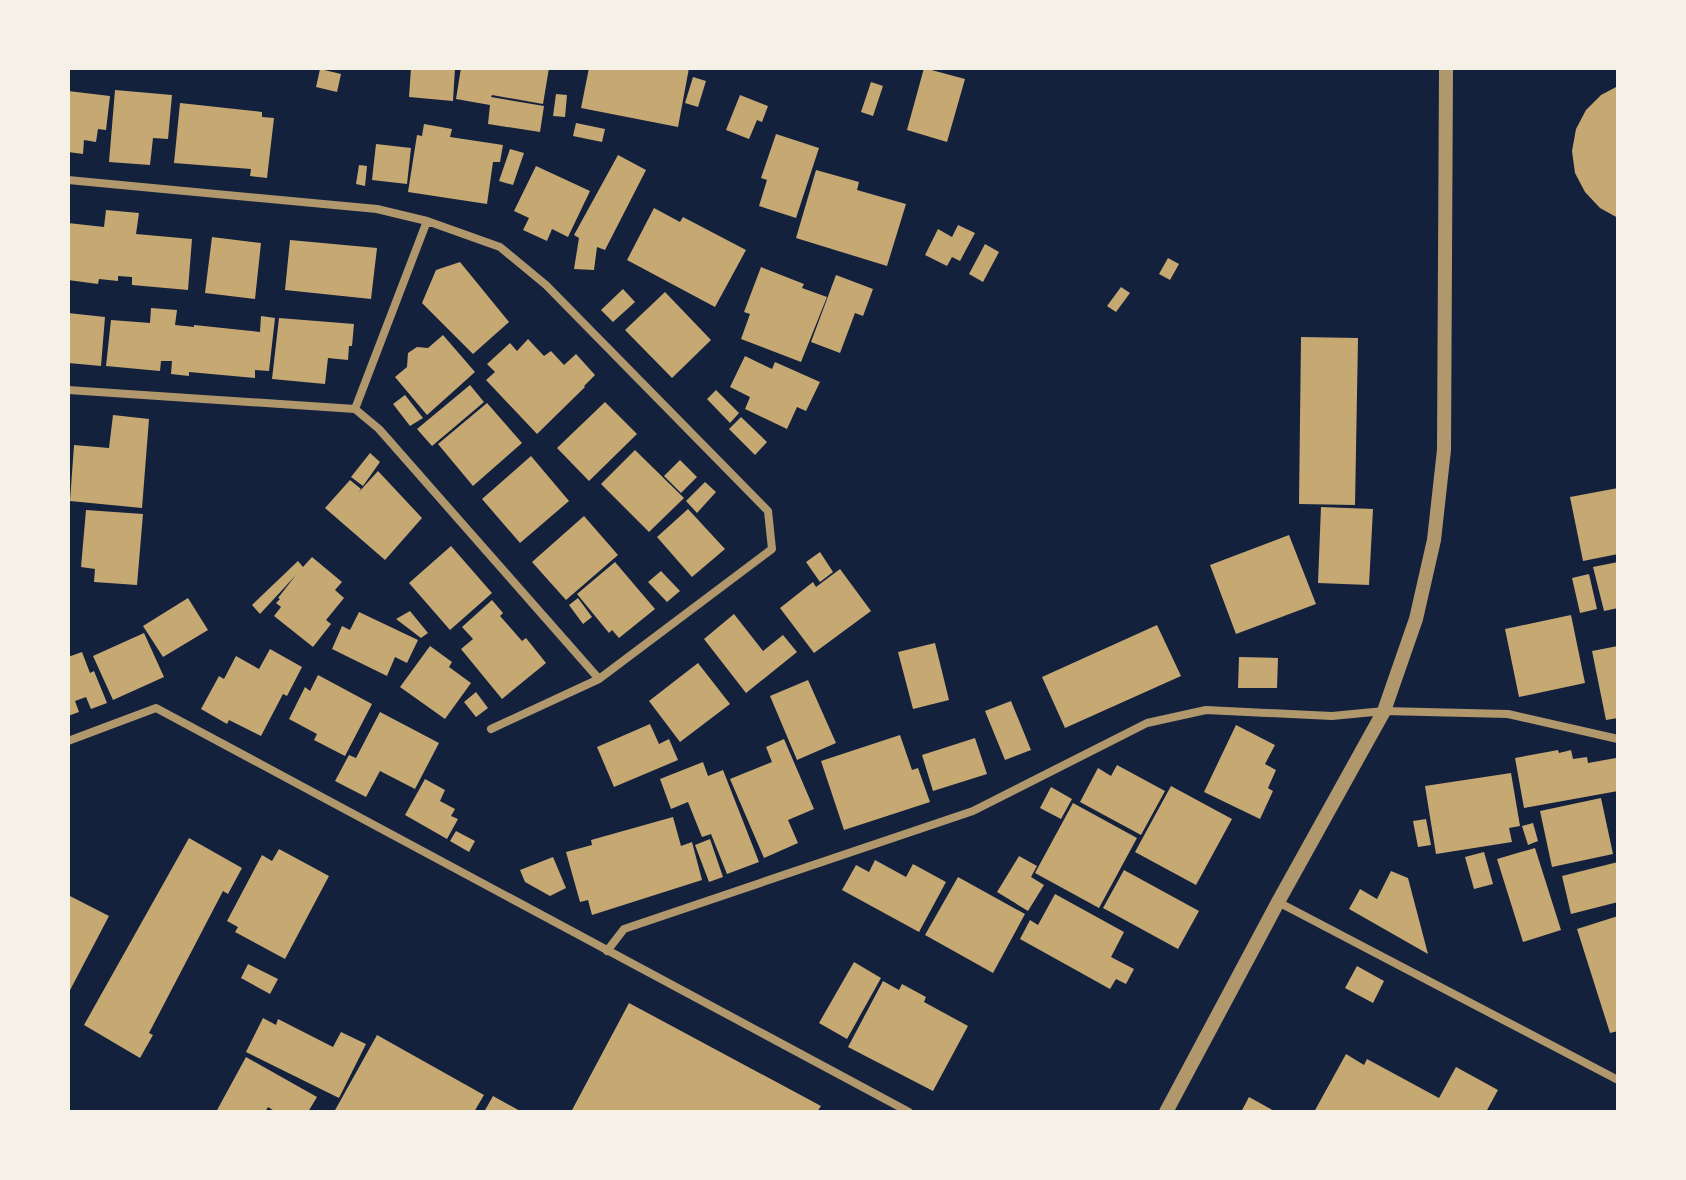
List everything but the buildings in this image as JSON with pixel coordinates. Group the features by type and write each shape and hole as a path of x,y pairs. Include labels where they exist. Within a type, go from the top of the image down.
{"street":[{"path":"1166,1112 1384,711 1416,619 1434,540 1444,450 1446,68"},
{"path":"68,180 377,209 427,221 500,247 546,285 768,511 772,549 599,679 491,729"},
{"path":"355,409 427,221"},
{"path":"68,390 355,409 379,429 599,679"},
{"path":"68,741 156,708 909,1112"},
{"path":"607,951 624,929 973,811 1147,723 1206,710 1332,716 1384,711 1508,714 1618,739"},
{"path":"1278,902 1618,1080"}]}
